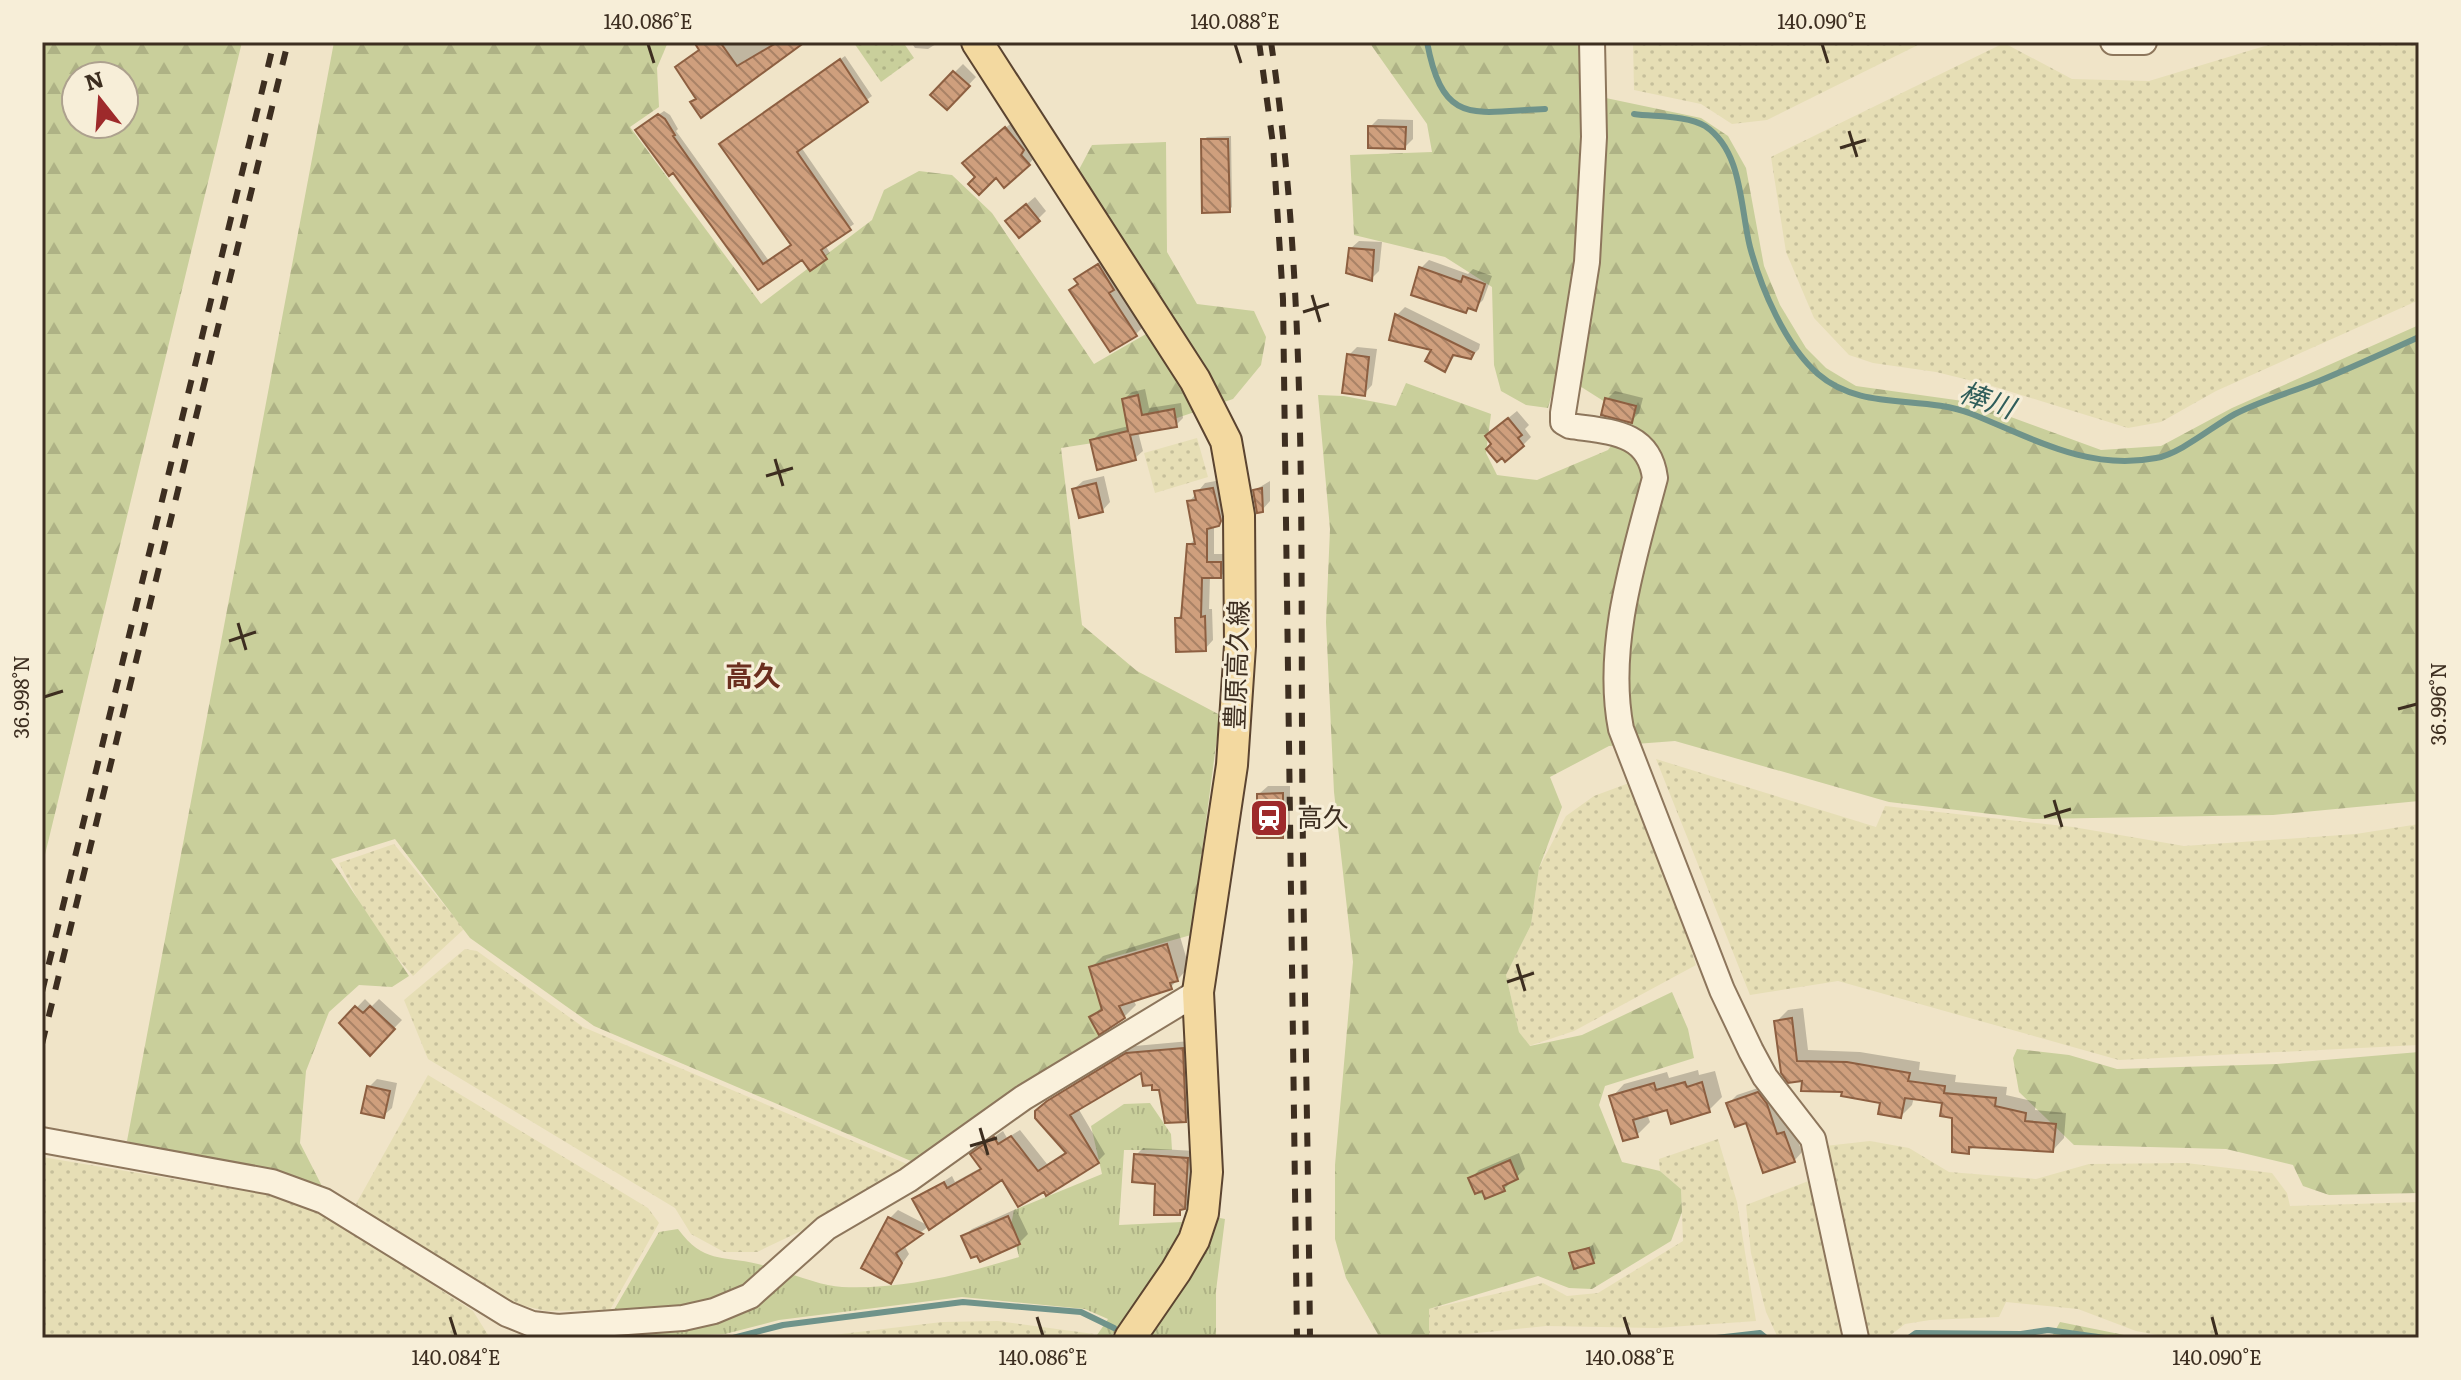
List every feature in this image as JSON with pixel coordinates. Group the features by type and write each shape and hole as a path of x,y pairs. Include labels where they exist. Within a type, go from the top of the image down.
{"main road":[{"name":"豊原高久線","path":"977,42 1195,380 1226,441 1235,481 1241,548 1237,701 1219,872 1198,992 1207,1172 1203,1213 1194,1240 1176,1271 1130,1338"}],"street":[{"path":"1592,42 1594,137 1587,262 1563,422 1625,437 1643,445 1652,460 1655,478 1616,658 1615,697 1621,729 1722,990 1765,1077 1813,1139 1856,1338"},
{"path":"2113,42 2144,42"},
{"path":"42,1140 272,1182 324,1201 508,1326 532,1324 558,1327 683,1318 714,1311 750,1296 826,1228 908,1180 1023,1098 1198,992"}],"shaded area":[{"path":"1633,42 1924,42 1767,120 1732,124 1701,104 1634,90"},
{"path":"2278,42 2419,42 2419,300 2216,391 2161,422 2128,428 1989,385 1936,372 1873,363 1849,355 1814,318 1786,252 1771,157 2004,43 2072,79 2149,81"},
{"path":"1197,438 1208,477 1155,493 1144,453"},
{"path":"1656,759 1876,827 1885,806 2073,827 2184,846 2356,834 2419,824 2419,1045 2119,1060 1838,981 1750,995"},
{"path":"1629,783 1669,879 1696,965 1574,1031 1529,1046 1519,1032 1506,975 1531,925 1539,868 1566,816 1594,796"},
{"path":"394,844 464,929 413,976 374,931 339,863"},
{"path":"465,949 477,951 583,1027 907,1164 801,1231 757,1252 724,1252 691,1234 675,1208 428,1059 404,1000"},
{"path":"428,1075 648,1208 659,1223 610,1310 546,1311 512,1303 356,1204"},
{"path":"1718,1139 1737,1202 1756,1321 1656,1328 1546,1326 1429,1338 1429,1309 1543,1283 1567,1296 1598,1293 1683,1241 1681,1189 1660,1171 1659,1159"},
{"path":"1870,1141 1909,1148 1949,1172 2036,1179 2089,1164 2186,1163 2272,1173 2287,1193 2290,1206 2419,1202 2419,1338 2174,1338 2136,1331 2078,1309 2006,1302 1999,1317 1930,1320 1905,1324 1887,1338 1862,1338 1825,1146"},
{"path":"42,1157 293,1199 336,1222 473,1311 490,1338 42,1338"},
{"path":"1811,1180 1847,1338 1778,1338 1766,1312 1751,1253 1746,1205"},
{"path":"998,1321 1094,1334 1091,1338 808,1338 942,1322"}],"green space":[{"path":"42,42 242,42 42,867"},
{"path":"334,42 668,42 657,68 659,107 630,127 761,304 872,220 884,190 919,171 952,175 992,213 1094,364 1165,323 1074,179 1092,145 1166,142 1167,252 1197,304 1254,311 1266,337 1261,365 1233,399 1112,440 1061,448 1082,625 1137,671 1220,715 1191,935 1106,959 1109,1039 911,1161 594,1026 470,938 395,839 331,859 409,976 392,987 359,985 329,1012 306,1071 300,1143 324,1190 281,1196 127,1141"},
{"path":"903,42 914,58 881,82 854,43"},
{"path":"1369,42 1581,42 1582,93 1701,118 1728,136 1746,168 1764,266 1780,305 1806,348 1826,368 1856,386 1970,402 2101,450 2161,446 2232,408 2419,325 2419,801 2273,815 2033,819 1889,802 1675,741 1609,746 1550,777 1562,807 1539,868 1531,925 1506,975 1519,1032 1530,1046 1582,1035 1672,992 1688,1029 1694,1058 1605,1086 1599,1105 1622,1162 1660,1171 1681,1189 1682,1212 1671,1241 1592,1289 1569,1288 1538,1276 1429,1309 1429,1338 1380,1338 1346,1278 1335,1239 1335,1165 1353,962 1334,792 1326,622 1330,529 1318,395 1344,396 1396,406 1406,383 1491,414 1486,453 1497,475 1537,480 1608,450 1627,425 1605,402 1575,383 1554,386 1548,408 1526,405 1501,391 1494,365 1492,287 1445,257 1354,235 1350,155 1432,152 1427,124"},
{"path":"2017,1049 2069,1055 2117,1069 2277,1064 2419,1052 2419,1193 2329,1195 2303,1186 2293,1165 2226,1149 2074,1145 2019,1092 2013,1058"},
{"path":"1150,1103 1171,1134 1172,1150 1124,1150 1119,1225 1182,1222 1170,1257 1110,1338 1095,1338 1108,1319 1085,1309 962,1297 779,1320 725,1334 604,1338 614,1310 659,1232 678,1229 705,1253 842,1287 886,1286 932,1280 1019,1257 1011,1225 1014,1210 1102,1174 1091,1126 1124,1104"},
{"path":"1215,1217 1225,1219 1216,1291 1216,1338 1150,1338 1189,1280"},
{"path":"2060,1322 2139,1338 2051,1338"}],"building":[{"path":"694,42 720,42 737,66 778,42 805,42 701,118 690,102 696,99 675,67 699,50"},
{"path":"840,59 868,102 797,152 851,230 821,250 827,259 810,271 802,260 758,290 673,173 669,176 635,130 658,114 665,119 673,136 763,264 791,245 719,144"},
{"path":"953,71 970,86 947,110 930,95"},
{"path":"1368,126 1406,127 1405,149 1368,148"},
{"path":"1005,127 1024,150 1021,155 1030,165 1004,188 996,178 979,195 968,184 975,177 962,163"},
{"path":"1201,139 1228,139 1230,212 1202,213"},
{"path":"1026,204 1040,221 1019,238 1005,221"},
{"path":"1349,248 1374,250 1372,281 1346,273"},
{"path":"1098,264 1114,290 1109,293 1137,336 1110,352 1069,290 1078,284 1074,279"},
{"path":"1419,267 1461,282 1463,276 1485,284 1476,311 1468,308 1466,313 1411,295"},
{"path":"1395,314 1474,353 1471,359 1453,355 1445,372 1425,361 1431,350 1389,340"},
{"path":"1347,354 1369,357 1365,396 1342,393"},
{"path":"1138,395 1142,415 1174,409 1177,427 1130,435 1136,460 1097,470 1090,440 1128,431 1122,399"},
{"path":"1605,398 1636,406 1632,423 1601,415"},
{"path":"1508,418 1522,435 1518,438 1524,446 1505,462 1502,458 1497,462 1486,449 1491,444 1485,436"},
{"path":"1096,483 1103,512 1079,518 1072,489"},
{"path":"1213,488 1221,521 1219,526 1207,529 1207,562 1221,562 1221,578 1202,578 1201,617 1205,616 1206,651 1176,652 1175,618 1181,618 1187,544 1195,544 1187,501 1196,500 1194,491"},
{"path":"1262,488 1263,512 1257,513 1253,490"},
{"path":"1283,793 1283,838 1257,838 1257,794"},
{"path":"1167,944 1178,981 1170,983 1172,989 1119,1006 1125,1018 1099,1035 1089,1017 1102,1010 1089,967"},
{"path":"355,1006 363,1013 370,1006 395,1029 370,1056 339,1023"},
{"path":"1792,1018 1797,1061 1847,1062 1910,1073 1908,1081 1945,1086 1944,1093 1996,1098 1995,1106 2026,1113 2025,1121 2056,1124 2053,1152 1969,1147 1969,1154 1952,1152 1952,1118 1940,1116 1942,1103 1905,1098 1901,1118 1878,1114 1880,1103 1841,1096 1842,1092 1801,1091 1802,1081 1788,1083 1781,1073 1774,1021"},
{"path":"1183,1048 1186,1122 1165,1123 1159,1090 1152,1090 1152,1085 1143,1086 1141,1073 1070,1115 1099,1163 1046,1196 1044,1192 1018,1207 1002,1180 929,1230 912,1199 944,1182 947,1188 981,1169 970,1154 994,1137 998,1144 1011,1136 1038,1171 1066,1153 1035,1118 1035,1111 1126,1053"},
{"path":"1685,1082 1687,1087 1702,1082 1710,1112 1671,1124 1667,1110 1633,1120 1638,1137 1623,1141 1609,1096 1654,1083 1656,1090"},
{"path":"367,1086 390,1091 384,1118 361,1113"},
{"path":"1758,1092 1767,1104 1777,1134 1784,1132 1795,1162 1763,1173 1746,1123 1735,1127 1726,1103"},
{"path":"1134,1154 1188,1158 1185,1209 1180,1210 1180,1215 1154,1215 1155,1184 1132,1182"},
{"path":"1510,1160 1518,1179 1503,1186 1505,1191 1485,1199 1482,1191 1475,1194 1468,1178"},
{"path":"1008,1216 1020,1244 980,1262 977,1256 971,1258 961,1236"},
{"path":"888,1217 923,1234 896,1253 902,1263 891,1284 861,1268"},
{"path":"1589,1248 1594,1263 1574,1269 1569,1253"}],"waterway":[{"name":"棒川","path":"1427,42 1442,89 1452,101 1480,112 1545,109"},
{"name":"棒川","path":"1634,114 1698,122 1717,137 1733,165 1750,247 1785,332 1818,374 1835,386 1853,393 1953,408 2062,450 2107,460 2131,461 2165,455 2245,409 2319,381 2419,337"},
{"path":"733,1338 783,1325 963,1302 1081,1312 1114,1328"},
{"path":"1909,1338 1916,1333 2021,1334 2048,1330 2105,1338"},
{"path":"1716,1338 1760,1333 1766,1338"}],"railway":[{"path":"42,992 274,42"},
{"path":"42,1044 288,42"},
{"path":"1259,42 1273,144 1283,299 1297,1338"},
{"path":"1271,42 1290,214 1299,386 1310,1338"}],"place":[{"name":"高久","path":"1269,818"}],"district":[{"name":"高久","path":"753,676"}]}
